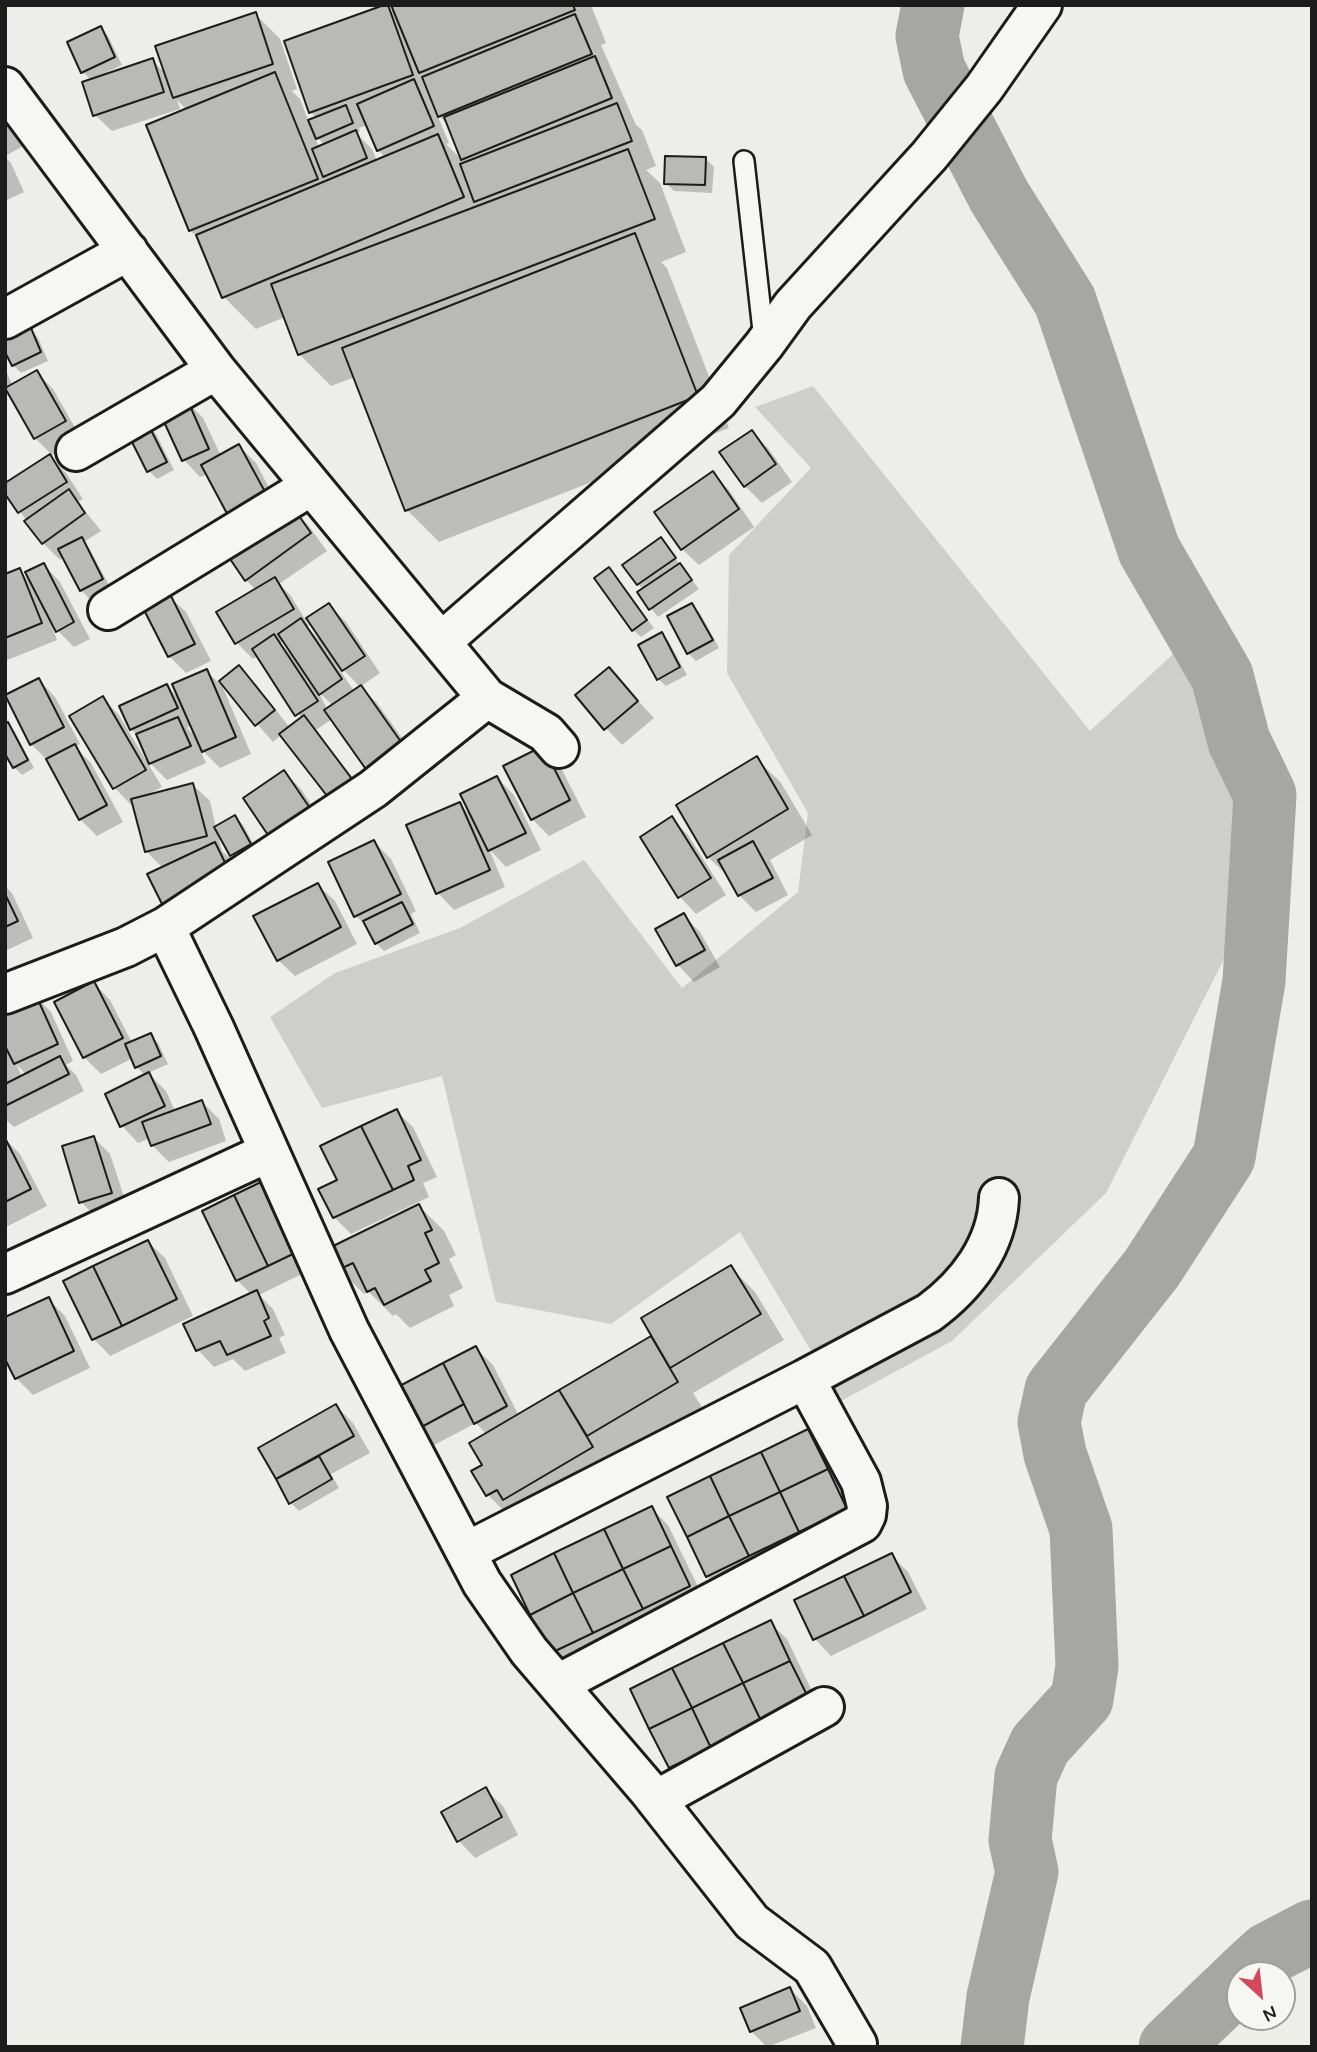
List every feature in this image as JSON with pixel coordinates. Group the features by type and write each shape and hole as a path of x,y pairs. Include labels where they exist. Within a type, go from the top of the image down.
{"street":[{"path":"441,642 718,401 793,305 929,156 984,88 1042,5"},
{"path":"5,87 216,370 487,698 546,733 559,748"},
{"path":"5,319 128,251"},
{"path":"76,451 216,370"},
{"path":"108,610 311,486"},
{"path":"5,994 126,947 165,927 373,789 487,698"},
{"path":"165,927 214,1028 349,1330 490,1594 530,1651 656,1800 752,1922 813,1967 856,2044"},
{"path":"5,1274 268,1152"},
{"path":"466,1552 805,1379 929,1312 948,1299 968,1277 988,1245 996,1224 999,1198"},
{"path":"558,1684 862,1523 867,1506 861,1482 805,1379"},
{"path":"656,1800 824,1707"}],"lane":[{"path":"744,161 764,345"}],"shaded area":[{"path":"813,386 1090,731 1213,617 1286,836 1106,1193 952,1341 841,1401 740,1232 611,1324 496,1302 442,1076 322,1108 270,1017 335,973 460,928 584,860 682,988 798,892 808,813 727,673 729,555 811,468 755,407"}],"building":[{"path":"388,5 413,75 309,113 284,41"},
{"path":"391,5 573,5 575,10 419,73"},
{"path":"256,12 273,64 173,98 155,46"},
{"path":"575,14 592,54 438,117 422,77"},
{"path":"101,26 115,57 81,73 67,42"},
{"path":"595,56 612,98 461,160 444,117"},
{"path":"153,58 164,92 93,116 82,82"},
{"path":"275,72 318,179 189,231 146,125"},
{"path":"414,79 434,126 377,151 357,104"},
{"path":"617,103 632,141 474,202 460,164"},
{"path":"346,105 353,123 316,139 308,120"},
{"path":"356,130 367,158 323,177 312,149"},
{"path":"438,134 464,197 222,298 196,235"},
{"path":"628,149 655,219 298,355 271,284"},
{"path":"665,156 706,157 705,185 664,184"},
{"path":"635,233 698,396 405,511 342,348"},
{"path":"31,328 41,352 12,366 5,352 5,339"},
{"path":"37,370 66,421 34,439 5,388"},
{"path":"187,399 209,449 182,461 159,411"},
{"path":"148,424 167,462 147,472 128,434"},
{"path":"752,430 776,464 744,487 719,452"},
{"path":"239,444 270,501 231,521 201,465"},
{"path":"50,454 67,482 18,513 5,494 5,483"},
{"path":"713,471 739,509 681,550 654,512"},
{"path":"69,489 85,513 42,544 24,521"},
{"path":"292,506 311,533 245,581 226,553"},
{"path":"82,537 103,579 80,591 58,549"},
{"path":"661,537 676,558 637,585 622,565"},
{"path":"44,563 74,622 56,632 25,572"},
{"path":"680,563 692,580 649,610 637,592"},
{"path":"609,567 647,620 632,631 594,578"},
{"path":"20,568 42,623 5,638 5,574"},
{"path":"275,577 294,609 235,644 216,612"},
{"path":"170,594 195,644 168,657 143,608"},
{"path":"329,603 365,656 342,671 306,618"},
{"path":"692,603 713,640 687,654 667,616"},
{"path":"301,618 342,679 319,695 278,634"},
{"path":"662,632 680,667 657,680 638,645"},
{"path":"274,634 318,701 295,716 252,649"},
{"path":"239,665 275,710 255,726 219,681"},
{"path":"609,667 638,701 604,730 575,695"},
{"path":"207,669 236,737 202,752 172,684"},
{"path":"39,678 64,727 30,745 5,695"},
{"path":"167,684 178,708 130,730 119,706"},
{"path":"361,685 406,749 370,775 324,710"},
{"path":"103,696 146,770 113,789 69,716"},
{"path":"304,715 355,783 331,801 279,734"},
{"path":"178,717 191,746 149,764 136,734"},
{"path":"8,722 28,760 13,768 5,754 5,723"},
{"path":"75,744 107,805 79,820 46,759"},
{"path":"543,746 570,800 531,820 503,766"},
{"path":"757,756 788,809 707,858 676,805"},
{"path":"284,770 314,814 272,841 243,798"},
{"path":"497,776 526,833 488,851 460,794"},
{"path":"193,783 207,836 145,852 131,799"},
{"path":"460,802 490,870 436,894 406,825"},
{"path":"235,815 251,844 230,856 214,827"},
{"path":"672,816 711,878 678,898 640,837"},
{"path":"374,840 401,894 354,917 328,862"},
{"path":"753,841 773,878 738,896 718,860"},
{"path":"215,842 232,877 165,910 147,874"},
{"path":"318,883 341,927 277,961 253,916"},
{"path":"5,894 18,921 5,927"},
{"path":"402,902 413,924 375,944 363,921"},
{"path":"684,913 705,950 676,966 655,929"},
{"path":"94,981 123,1038 83,1058 54,1002"},
{"path":"35,993 58,1044 14,1064 5,1046 5,1007"},
{"path":"151,1033 161,1056 135,1068 125,1044"},
{"path":"60,1056 69,1074 5,1106 5,1084"},
{"path":"149,1072 165,1106 120,1127 105,1094"},
{"path":"202,1100 211,1124 151,1146 142,1122"},
{"path":"397,1109 421,1160 408,1166 414,1180 393,1190 361,1126"},
{"path":"361,1126 393,1190 333,1218 318,1189 337,1180 320,1146"},
{"path":"94,1136 112,1193 79,1203 62,1146"},
{"path":"5,1138 31,1189 5,1202"},
{"path":"263,1181 297,1252 268,1266 234,1195"},
{"path":"234,1195 268,1266 236,1281 202,1211"},
{"path":"419,1204 432,1230 425,1233 439,1263 425,1270 431,1281 384,1305 375,1288 367,1292 353,1263 338,1270 327,1249"},
{"path":"148,1240 177,1299 122,1326 93,1266"},
{"path":"731,1265 761,1314 670,1368 641,1318"},
{"path":"93,1266 122,1326 92,1340 63,1281"},
{"path":"257,1290 269,1318 264,1321 271,1336 227,1355 220,1341 196,1351 183,1324"},
{"path":"49,1297 74,1351 15,1379 5,1359 5,1317"},
{"path":"651,1336 678,1382 587,1436 559,1390"},
{"path":"476,1346 507,1406 474,1424 443,1363"},
{"path":"443,1363 464,1404 416,1430 394,1389"},
{"path":"559,1390 593,1447 503,1500 497,1490 486,1496 471,1471 482,1465 469,1443"},
{"path":"336,1404 354,1436 276,1479 258,1448"},
{"path":"808,1429 828,1469 780,1492 761,1452"},
{"path":"761,1452 780,1492 729,1516 710,1476"},
{"path":"319,1456 332,1479 289,1504 276,1479"},
{"path":"828,1469 847,1509 799,1532 780,1492"},
{"path":"710,1476 729,1516 687,1537 667,1497"},
{"path":"780,1492 799,1532 749,1556 729,1516"},
{"path":"652,1506 671,1546 623,1569 604,1529"},
{"path":"729,1516 749,1556 706,1577 687,1537"},
{"path":"604,1529 623,1569 573,1593 554,1553"},
{"path":"671,1546 690,1586 643,1609 623,1569"},
{"path":"554,1553 573,1593 530,1615 511,1575"},
{"path":"892,1553 911,1592 864,1616 844,1576"},
{"path":"623,1569 643,1609 593,1633 573,1593"},
{"path":"844,1576 864,1616 813,1640 794,1600"},
{"path":"573,1593 593,1633 549,1654 530,1615"},
{"path":"771,1620 790,1661 743,1683 723,1643"},
{"path":"723,1643 743,1683 692,1708 672,1668"},
{"path":"790,1661 810,1701 762,1723 743,1683"},
{"path":"672,1668 692,1708 649,1729 630,1689"},
{"path":"743,1683 762,1723 711,1748 692,1708"},
{"path":"692,1708 711,1748 669,1768 649,1729"},
{"path":"486,1787 502,1817 457,1842 441,1812"},
{"path":"790,1987 800,2011 750,2032 740,2008"}],"waterway":[{"path":"933,5 927,36 934,70 999,196 1065,301 1149,550 1222,676 1239,741 1265,795 1254,981 1224,1157 1152,1268 1056,1390 1049,1422 1055,1454 1081,1529 1087,1666 1082,1699 1040,1745 1026,1776 1020,1840 1027,1872 998,1997 992,2047"},
{"path":"1260,1961 1268,1954 1312,1931"},
{"path":"1170,2047 1226,1993"}]}
